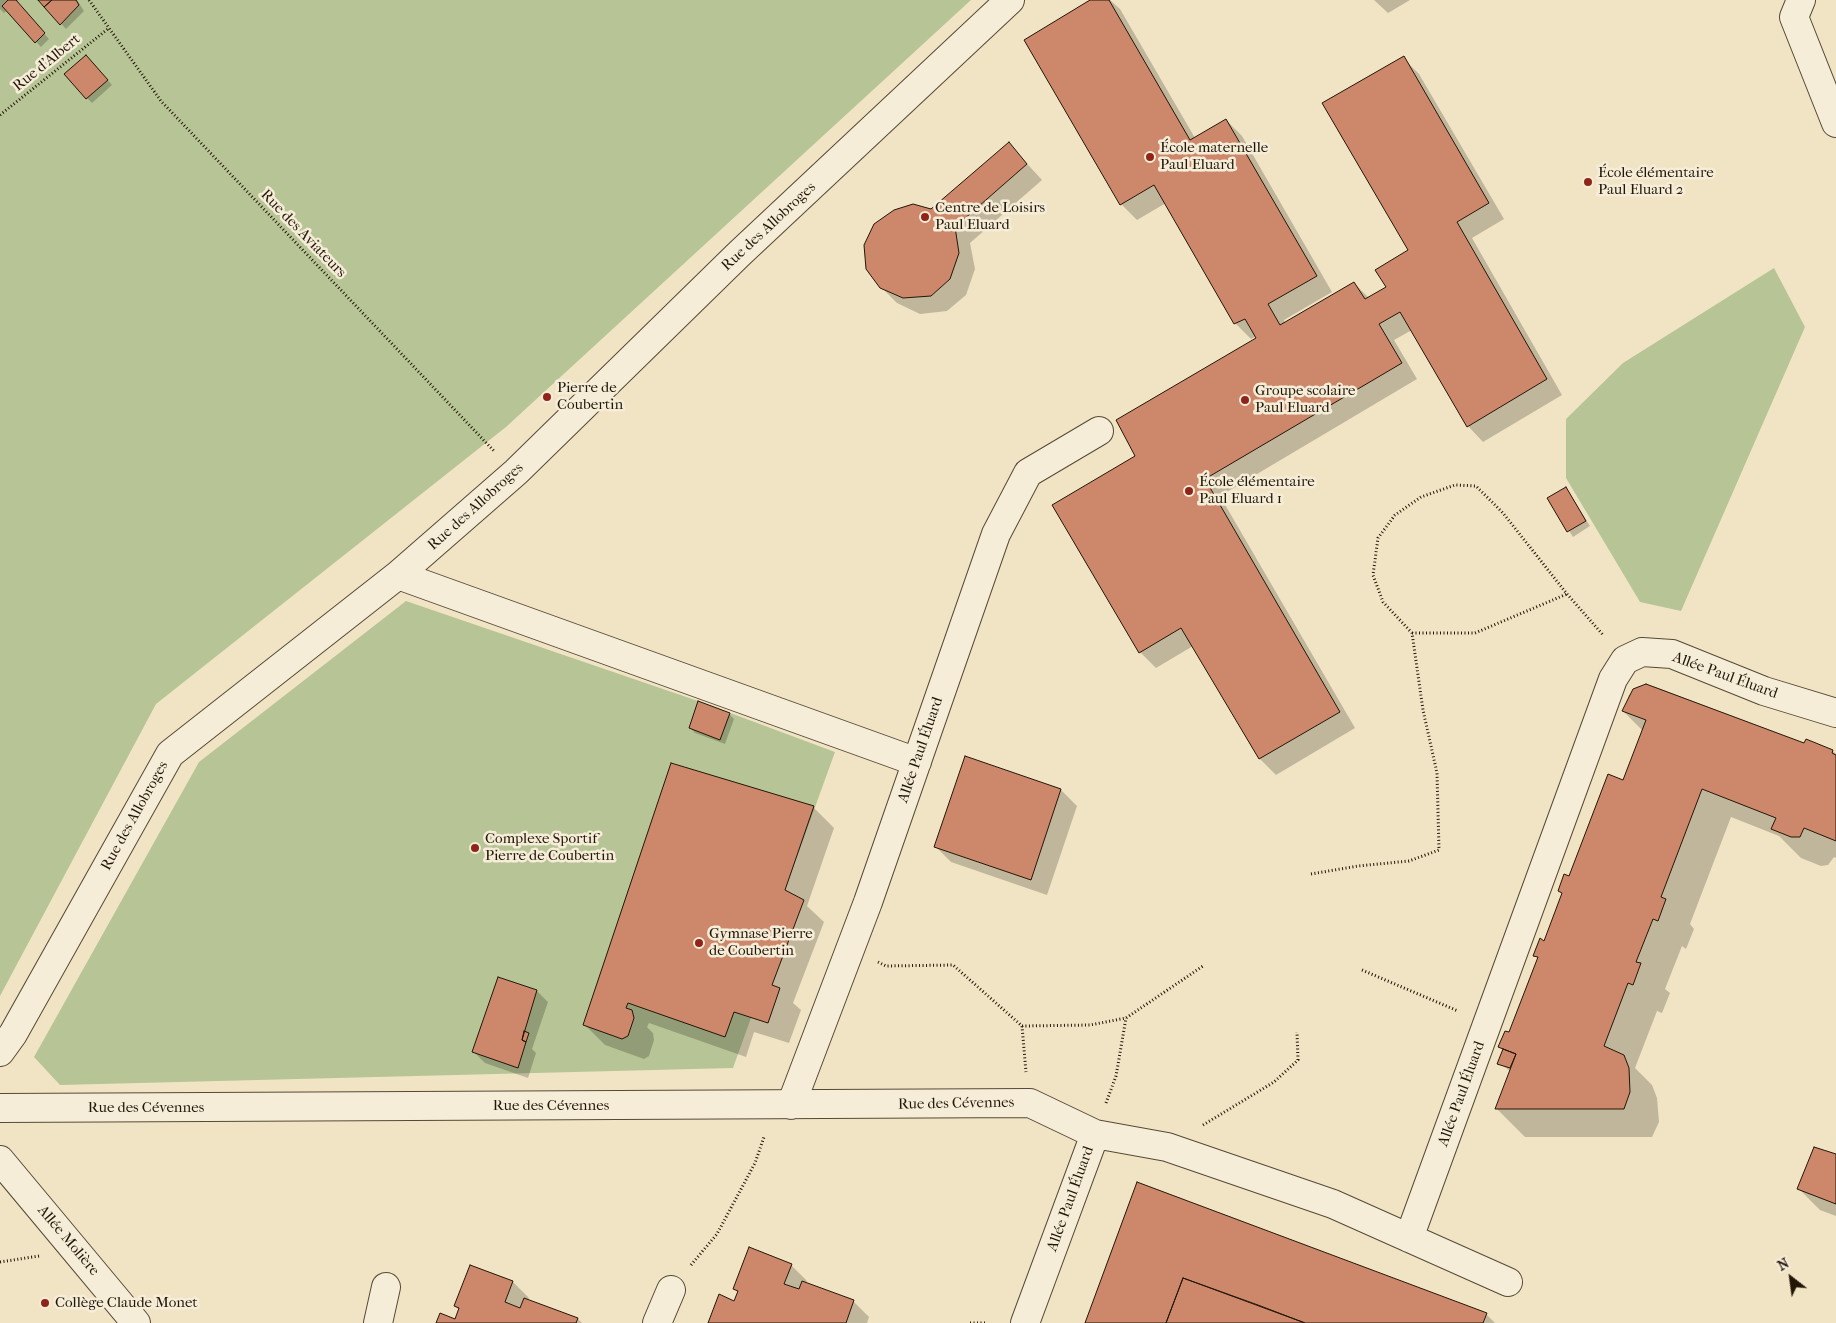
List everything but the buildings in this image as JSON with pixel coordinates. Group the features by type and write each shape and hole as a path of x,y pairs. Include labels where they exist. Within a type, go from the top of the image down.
{"street":[{"name":"Rue des Allobroges","path":"0,1052 17,1027 170,754 398,575 516,472 739,254 1010,0"},
{"path":"1794,6 1836,123"},
{"name":"Allée Paul Éluard","path":"791,1105 850,949 996,534 1028,473 1099,432"},
{"path":"398,575 917,762"},
{"name":"Allée Paul Éluard","path":"1025,1323 1095,1134 1167,1147 1334,1204 1409,1238 1613,679 1625,660 1642,652 1672,654 1764,691 1836,712"},
{"name":"Rue des Cévennes","path":"0,1108 1030,1103 1095,1134"},
{"name":"Allée Molière","path":"0,1160 136,1323"},
{"path":"1409,1238 1508,1282"},
{"path":"378,1323 386,1287"},
{"path":"657,1323 671,1290"}],"path":[{"name":"Rue des Aviateurs","path":"89,0 161,101 516,472"},
{"name":"Rue d'Albert","path":"0,115 109,28"},
{"path":"1311,874 1358,866 1409,861 1439,850 1437,772 1423,710 1412,633 1384,602 1373,575 1378,538 1395,515 1421,497 1455,485 1476,486 1503,513 1567,594 1625,660"},
{"path":"1412,633 1475,633 1567,594"},
{"path":"850,949 886,966 953,965 1022,1026 1090,1025 1126,1018 1203,966"},
{"path":"1362,970 1488,1024"},
{"path":"1095,1134 1116,1076 1126,1018"},
{"path":"1022,1026 1030,1103"},
{"path":"1167,1147 1274,1082 1298,1060 1297,1032"},
{"path":"671,1290 717,1234 755,1163"},
{"path":"970,1323 986,1323"}],"green space":[{"path":"0,0 971,0 506,427 156,704 0,996"},
{"path":"1774,268 1805,327 1681,611 1640,602 1566,478 1566,419 1623,363"},
{"name":"Complexe Sportif Pierre de Coubertin","path":"406,601 698,701 835,752 785,890 772,985 780,988 768,1023 751,1018 733,1068 60,1085 34,1057 199,762"}],"place":[{"name":"École maternelle Paul Eluard","path":"1150,157"},
{"name":"École élémentaire Paul Eluard 2","path":"1588,182"},
{"name":"Centre de Loisirs Paul Eluard","path":"925,217"},
{"name":"Pierre de Coubertin","path":"547,397"},
{"name":"Groupe scolaire Paul Eluard","path":"1245,400"},
{"name":"École élémentaire Paul Eluard 1","path":"1189,491"},
{"name":"Complexe Sportif Pierre de Coubertin","path":"475,848"},
{"name":"Gymnase Pierre de Coubertin","path":"699,943"},
{"name":"Collège Claude Monet","path":"45,1303"}]}
